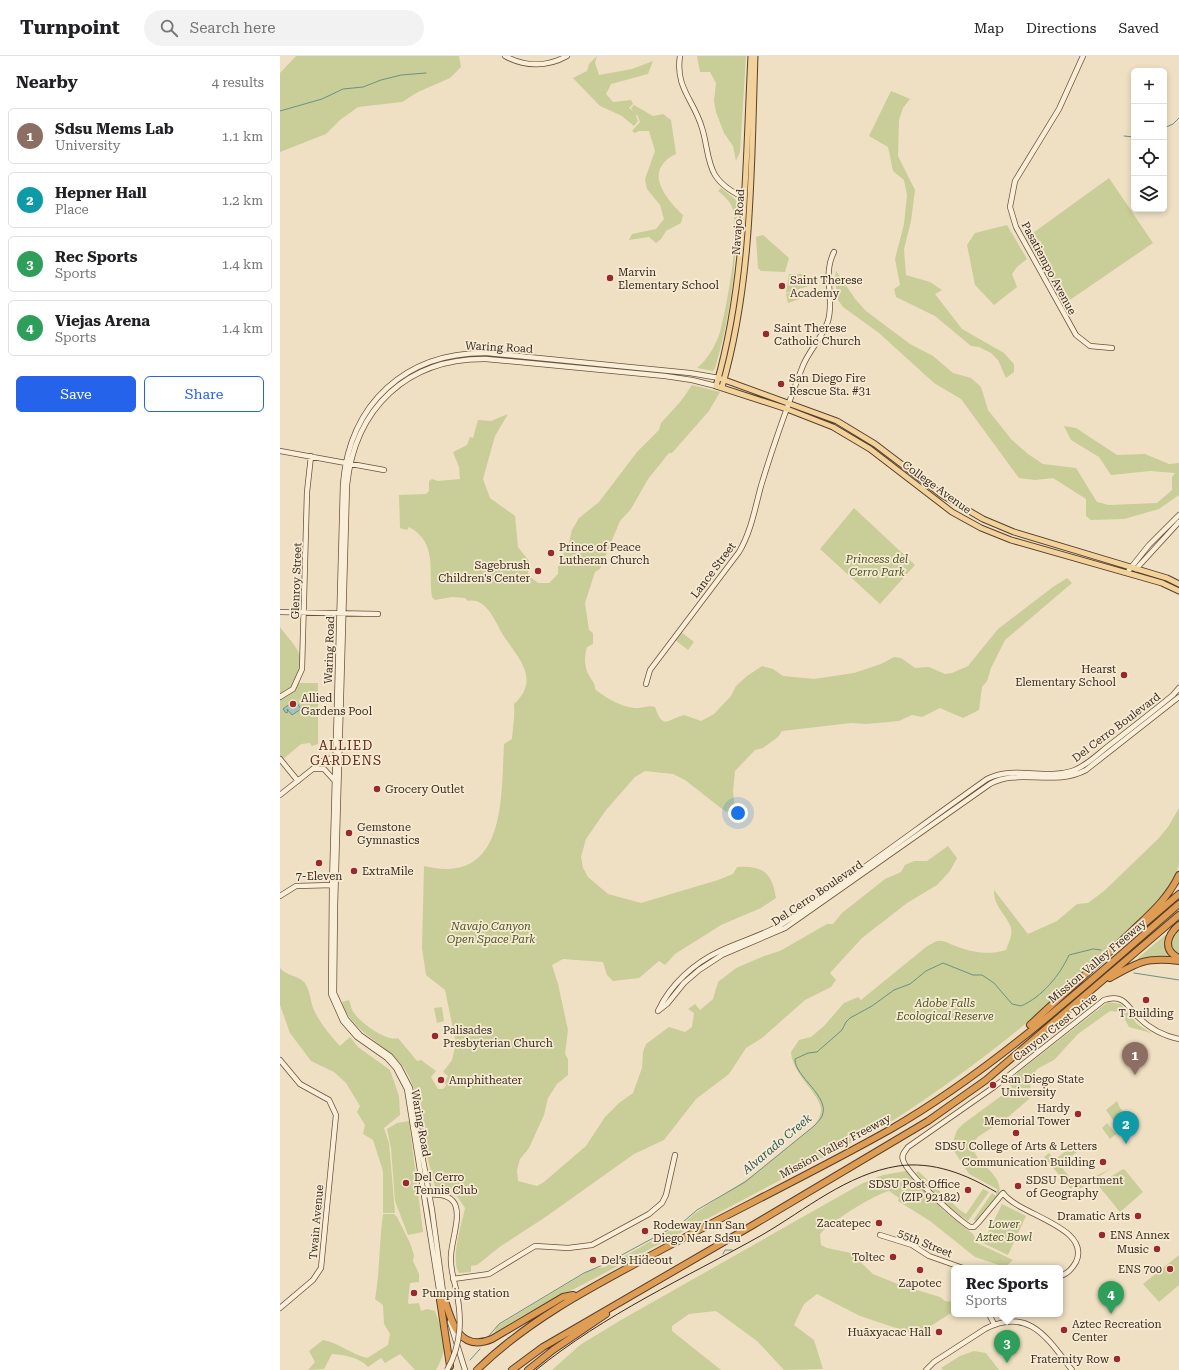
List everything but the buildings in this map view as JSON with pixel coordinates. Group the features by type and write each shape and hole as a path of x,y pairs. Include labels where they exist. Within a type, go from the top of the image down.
{"highway":[{"path":"1101,962 1163,900 1179,875"},
{"path":"1002,1053 1046,1010 1179,894"},
{"name":"Mission Valley Freeway","path":"477,1370 519,1334 579,1294 894,1127 958,1086 1002,1053 1179,904"},
{"name":"Mission Valley Freeway","path":"512,1370 543,1347 928,1121 986,1080 1179,916"},
{"path":"1179,925 1170,934 1167,941 1170,952 1179,961"},
{"path":"1095,988 1134,964 1151,960 1179,961"},
{"path":"442,1298 451,1320 458,1332 469,1341 482,1342 492,1339 563,1297 579,1294"},
{"path":"442,1298 449,1351 448,1370"},
{"path":"528,1370 553,1350 598,1321 618,1304"}],"main road":[{"name":"Navajo Road","path":"716,386 735,296 741,240 751,56"},
{"name":"Navajo Road","path":"722,387 742,298 747,240 755,56"},
{"path":"741,240 747,240"},
{"name":"College Avenue","path":"718,378 789,402 837,421 865,437 942,495 983,519 1014,532 1167,578 1179,584"},
{"name":"College Avenue","path":"716,386 787,409 833,427 858,441 937,502 980,528 1011,540 1127,573 1179,591"}],"street":[{"path":"505,56 518,62 532,65 552,62 567,56"},
{"path":"680,56 678,71 680,82 702,126 715,175 725,187 744,198"},
{"name":"Pasatiempo Avenue","path":"1083,56 1059,109 1015,181 1010,207 1016,227 1076,335 1090,346 1112,348"},
{"name":"Lance Street","path":"646,684 650,670 744,544 789,402 806,357 818,340 828,320 830,310 828,266 834,252"},
{"name":"Waring Road","path":"334,885 347,463 354,432 371,405 381,393 395,381 420,365 454,355 487,353 690,373 718,378"},
{"name":"Waring Road","path":"347,463 359,435 373,413 386,397 410,377 422,370 456,360 486,359 665,376 692,380 716,386"},
{"path":"280,451 384,470"},
{"name":"Glenroy Street","path":"280,697 293,689 302,670 307,492 311,456"},
{"path":"1127,573 1179,515"},
{"path":"1136,569 1179,522"},
{"path":"280,612 378,614"},
{"name":"Del Cerro Boulevard","path":"1179,688 1173,696 1083,766 1073,771 1060,773 1008,773 994,775 987,779 782,924 720,951 696,966 680,980 663,1001 658,1011 667,1004 684,983 699,970 722,955 785,928 996,780 1009,778 1060,778 1075,776 1086,770 1179,697"},
{"path":"280,795 324,760 337,757"},
{"name":"Waring Road","path":"337,757 334,780 334,984 336,997 342,1013 356,1031 390,1056 406,1079 413,1097 442,1298 464,1369"},
{"path":"280,759 298,781"},
{"path":"312,770 324,769 334,780"},
{"path":"280,896 296,886 334,885"},
{"name":"Canyon Crest Drive","path":"1063,1274 1071,1270 1077,1258 1077,1246 1068,1233 1013,1204 1003,1194 978,1223 974,1227 970,1227 946,1209 909,1170 903,1161 905,1151 994,1087 1104,1000 1113,998 1122,1001 1138,1017 1150,1026 1161,1033 1179,1039"},
{"name":"Twain Avenue","path":"280,1060 300,1084 329,1100 333,1107 335,1120 321,1268 313,1280 280,1308"},
{"path":"453,1279 489,1274 535,1246 568,1248 592,1245 650,1214 662,1202 666,1195 675,1155"},
{"path":"426,1195 441,1194 448,1197 457,1209 458,1216 451,1254 453,1279 460,1306 459,1339 448,1370"},
{"name":"55th Street","path":"880,1235 912,1245 930,1256 955,1265"},
{"path":"990,1317 994,1324"},
{"path":"926,1370 934,1362 994,1324 1013,1321 1034,1326 1046,1337 1072,1370"}],"green space":[{"path":"296,56 459,56 461,67 450,78 418,92 402,102 358,107 340,120 326,134 280,152 280,73"},
{"path":"597,56 595,63 599,75 632,69 653,61 648,74 611,84 606,94 613,102 631,100 633,104 629,108 633,111 631,108 634,105 653,116 663,114 671,120 676,154 666,160 660,168 660,184 669,200 683,215 681,223 666,231 661,239 656,243 649,237 629,240 632,234 656,229 664,219 660,205 647,189 645,179 655,151 649,131 639,131 635,133 632,131 640,122 637,114 636,116 638,121 634,126 622,116 600,106 573,78 587,71 589,64"},
{"path":"697,56 746,56 740,152 736,161 733,146 724,133 716,112 714,101 716,83 710,72 700,72"},
{"path":"891,91 910,99 903,108 899,120 898,156 915,190 911,221 904,249 906,275 930,282 942,290 935,294 962,329 1004,353 1014,364 1014,372 1006,378 998,360 991,353 979,347 971,346 935,316 896,297 894,289 900,285 895,259 904,224 907,195 904,180 893,171 888,147 869,136"},
{"path":"1109,178 1153,243 1064,304 1026,238"},
{"path":"721,188 736,200 737,226 729,308 721,348 713,371 697,368 714,347 720,332 732,269 735,233 734,218 731,204 718,191"},
{"path":"1007,225 1027,259 1017,267 1012,274 1017,287 994,305 975,285 967,245 975,233"},
{"path":"763,235 789,258 785,272 761,271 758,268 756,237"},
{"path":"836,271 856,300 866,311 910,344 933,356 953,373 971,378 981,387 988,410 1011,439 1028,454 1043,464 1076,468 1097,502 1109,505 1157,503 1172,490 1172,477 1175,473 1150,471 1111,475 1099,457 1071,440 1064,426 1076,428 1117,455 1145,454 1169,464 1179,463 1179,495 1159,509 1124,519 1091,520 1086,516 1086,499 1053,478 1035,480 1019,478 961,399 934,383 879,333 843,307 838,300 835,281"},
{"path":"789,274 803,274 809,277 812,285 786,293"},
{"path":"798,291 800,299 788,303 786,294"},
{"name":"Navajo Canyon Open Space Park","path":"692,385 720,392 709,411 672,453 669,453 648,479 631,509 620,521 600,569 595,572 585,603 589,630 593,633 593,644 587,647 585,662 588,674 594,684 595,689 604,696 628,707 655,707 661,719 666,722 684,715 701,721 714,714 731,696 736,686 747,676 762,666 773,669 783,676 814,679 854,673 881,664 894,657 901,658 915,668 929,667 945,674 952,673 968,666 998,629 1053,587 1067,578 1072,583 1005,640 991,668 987,681 982,687 979,710 963,718 940,708 922,717 912,715 899,721 866,724 851,723 782,731 778,737 763,748 755,750 735,771 733,792 735,808 726,812 685,780 673,774 645,771 635,777 606,810 586,839 581,857 583,868 588,877 608,894 641,903 718,880 733,874 737,867 753,867 764,872 768,876 772,882 776,898 761,908 721,925 675,954 665,965 659,961 639,978 613,981 607,975 603,962 563,959 552,965 558,984 568,1030 565,1054 568,1059 568,1075 557,1084 548,1098 544,1115 529,1148 520,1159 517,1170 518,1181 537,1186 544,1182 586,1146 605,1117 619,1103 633,1093 642,1068 643,1052 646,1044 669,1027 685,1032 692,1027 694,1013 688,1009 695,1004 700,1010 713,999 718,982 736,968 780,951 827,924 833,924 842,913 885,879 901,872 905,865 914,861 927,861 948,846 957,858 950,871 937,885 907,903 862,938 830,973 836,980 831,987 805,1000 762,1038 746,1048 729,1074 696,1099 664,1140 634,1154 547,1216 501,1246 477,1265 471,1266 471,1272 459,1273 456,1251 465,1208 455,1194 435,1187 424,1143 412,1083 397,1059 353,1022 342,1002 349,1000 353,1011 358,1018 381,1035 398,1038 417,1061 421,1060 436,1071 431,1077 438,1089 443,1089 446,1086 445,1081 448,1076 443,1072 452,1060 456,1043 445,990 426,975 422,948 424,866 451,869 471,863 485,851 494,834 499,812 502,790 504,744 512,739 514,704 522,695 526,687 527,678 521,662 491,613 481,603 468,601 465,598 452,597 435,600 432,597 431,567 428,549 418,533 409,527 407,530 400,528 399,495 426,494 429,491 429,481 432,479 438,481 460,479 459,467 453,452 467,445 470,437 473,438 478,420 491,421 508,414 495,436 483,479 490,498 515,516 518,547 529,561 528,575 538,583 549,583 558,574 558,566 564,552 562,550 563,547 568,547 572,530 579,518 599,502 637,452 659,430 661,423 681,401"},
{"name":"Princess del Cerro Park","path":"854,508 915,565 880,604 820,549"},
{"path":"280,627 299,652 301,665 297,683 318,683 318,744 312,746 310,743 301,744 282,760 280,758"},
{"path":"681,632 694,642 688,650 675,640"},
{"name":"Adobe Falls Ecological Reserve","path":"1179,808 1179,863 1177,872 1167,891 1071,985 1002,1043 966,1070 892,1121 544,1305 493,1336 497,1326 592,1269 605,1267 685,1222 694,1214 752,1176 814,1126 818,1120 821,1109 816,1097 796,1068 791,1052 799,1040 811,1037 824,1026 844,1003 858,997 861,1000 926,947 937,941 945,942 976,952 988,953 1006,950 1011,936 1011,928 998,906 994,890 1028,934 1057,921 1077,904 1088,903 1104,891 1158,839 1168,827"},
{"path":"1179,927 1179,955 1172,949 1171,942"},
{"path":"1165,935 1167,936 1166,946 1172,958 1155,957 1137,959"},
{"path":"280,968 285,973 304,982 308,988 313,1008 318,1018 340,1046 350,1037 358,1047 390,1070 399,1096 400,1115 384,1128 389,1143 395,1213 383,1213 383,1171 373,1140 363,1134 365,1125 357,1112 360,1106 346,1083 334,1072 311,1061 290,1033 280,1005"},
{"path":"1108,1002 1121,1004 1137,1024 1151,1033 1129,1027 1121,1012 1110,1011 1078,1034 1054,1060 1037,1069 1030,1080 1031,1095 1029,1099 1007,1118 979,1136 973,1142 977,1156 993,1174 999,1187 999,1195 975,1222 974,1219 992,1193 996,1196 997,1189 969,1174 954,1151 952,1145 957,1130 1012,1088 1007,1081"},
{"path":"442,1007 444,1021 437,1023 434,1008"},
{"path":"1117,1101 1120,1108 1131,1121 1120,1130 1106,1110"},
{"name":"Del Cerro Tennis Club","path":"409,1121 423,1232 408,1235 395,1201 391,1148 387,1129 397,1123"},
{"path":"1107,1123 1116,1134 1110,1139 1102,1128"},
{"path":"1072,1146 1078,1151 1062,1164 1057,1158"},
{"path":"1049,1153 1075,1183 1071,1189 1044,1157"},
{"path":"1112,1168 1081,1188 1075,1190 1076,1184 1082,1183"},
{"path":"1123,1169 1143,1192 1120,1212 1098,1185"},
{"path":"906,1171 944,1211 973,1234 977,1243 1013,1260 1007,1265 999,1265 975,1257 930,1221 898,1201 899,1198 889,1191 863,1203 825,1229 820,1234 821,1245 827,1248 851,1253 873,1274 900,1285 940,1297 945,1301 951,1302 951,1313 917,1335 860,1316 817,1294 804,1304 794,1325 814,1340 823,1369 784,1370 757,1341 716,1311 689,1314 672,1326 672,1331 721,1370 552,1370 580,1345 621,1320 861,1184 883,1175"},
{"path":"918,1171 966,1214 983,1189 989,1192 968,1221 947,1206 916,1173"},
{"name":"Lower Aztec Bowl","path":"1002,1204 1026,1216 1008,1255 983,1243"},
{"path":"383,1214 394,1214 397,1217 410,1243 414,1255 413,1261 419,1274 419,1282 410,1283 408,1303 419,1303 421,1311 427,1309 435,1311 441,1327 444,1347 443,1354 436,1370 415,1370 400,1354 385,1363 381,1358 368,1367 356,1359 332,1354 324,1369 308,1370 315,1362 309,1351 323,1340 329,1341 367,1358 388,1345 390,1334 384,1324 383,1305 375,1299"},
{"name":"ENS 700","path":"1179,1255 1179,1285 1159,1302 1143,1284"},
{"path":"974,1351 986,1353 999,1370 943,1370 941,1368 960,1356"}],"water":[{"name":"Allied Gardens Pool","path":"295,700 301,709 292,715 287,709 288,712 286,713 283,709"}],"waterway":[{"path":"280,111 322,99 343,89 363,87 381,80 401,75 426,73"},
{"path":"1167,127 1173,124 1179,118"},
{"path":"1124,136 1131,137"},
{"name":"Alvarado Creek","path":"488,1337 499,1324 584,1273 605,1264 683,1222 697,1210 745,1182 814,1126 822,1116 823,1109 821,1101 796,1066 795,1059 808,1053 817,1052 842,1030 850,1018 872,1006 894,990 910,984 926,971 943,963 973,975 982,975 994,983 1012,1004 1021,1006 1036,997 1050,985 1061,970 1069,955 1093,949 1101,950"},
{"name":"Alvarado Creek","path":"1134,973 1179,980"},
{"path":"1124,1121 1125,1122 1125,1123 1123,1122 1124,1121"},
{"path":"723,1254 725,1250 732,1250"},
{"name":"Alvarado Creek","path":"470,1360 480,1349"}],"tram line":[{"path":"536,1370 562,1350 618,1314 762,1235 827,1194 879,1170 911,1165 936,1167 949,1170 996,1192"}],"place":[{"name":"Marvin Elementary School","path":"610,278"},
{"name":"Saint Therese Academy","path":"782,286"},
{"name":"Saint Therese Catholic Church","path":"766,334"},
{"name":"San Diego Fire Rescue Sta. #31","path":"781,384"},
{"name":"Prince of Peace Lutheran Church","path":"551,553"},
{"name":"Sagebrush Children's Center","path":"538,571"},
{"name":"Hearst Elementary School","path":"1124,675"},
{"name":"Allied Gardens Pool","path":"293,704"},
{"name":"Grocery Outlet","path":"377,789"},
{"name":"Gemstone Gymnastics","path":"349,833"},
{"name":"7-Eleven","path":"319,863"},
{"name":"ExtraMile","path":"354,871"},
{"name":"T Building","path":"1146,1000"},
{"name":"Palisades Presbyterian Church","path":"435,1036"},
{"name":"Sdsu Mems Lab","path":"1135,1075"},
{"name":"Amphitheater","path":"441,1080"},
{"name":"San Diego State University","path":"993,1085"},
{"name":"Hardy Memorial Tower","path":"1078,1114"},
{"name":"SDSU College of Arts & Letters","path":"1016,1133"},
{"name":"Hepner Hall","path":"1126,1144"},
{"name":"Communication Building","path":"1103,1162"},
{"name":"Del Cerro Tennis Club","path":"406,1183"},
{"name":"SDSU Department of Geography","path":"1018,1186"},
{"name":"SDSU Post Office (ZIP 92182)","path":"968,1190"},
{"name":"Dramatic Arts","path":"1138,1216"},
{"name":"Zacatepec","path":"879,1223"},
{"name":"Rodeway Inn San Diego Near Sdsu","path":"645,1231"},
{"name":"ENS Annex","path":"1102,1235"},
{"name":"Music","path":"1157,1249"},
{"name":"Toltec","path":"893,1257"},
{"name":"Del’s Hideout","path":"593,1260"},
{"name":"ENS 700","path":"1170,1269"},
{"name":"Zapotec","path":"920,1270"},
{"name":"Pumping station","path":"414,1293"},
{"name":"Viejas Arena","path":"1111,1314"},
{"name":"Aztec Recreation Center","path":"1064,1330"},
{"name":"Huāxyacac Hall","path":"939,1332"},
{"name":"Fraternity Row","path":"1117,1359"},
{"name":"Rec Sports","path":"1007,1363"}],"district":[{"name":"ALLIED GARDENS","path":"346,752"}]}
